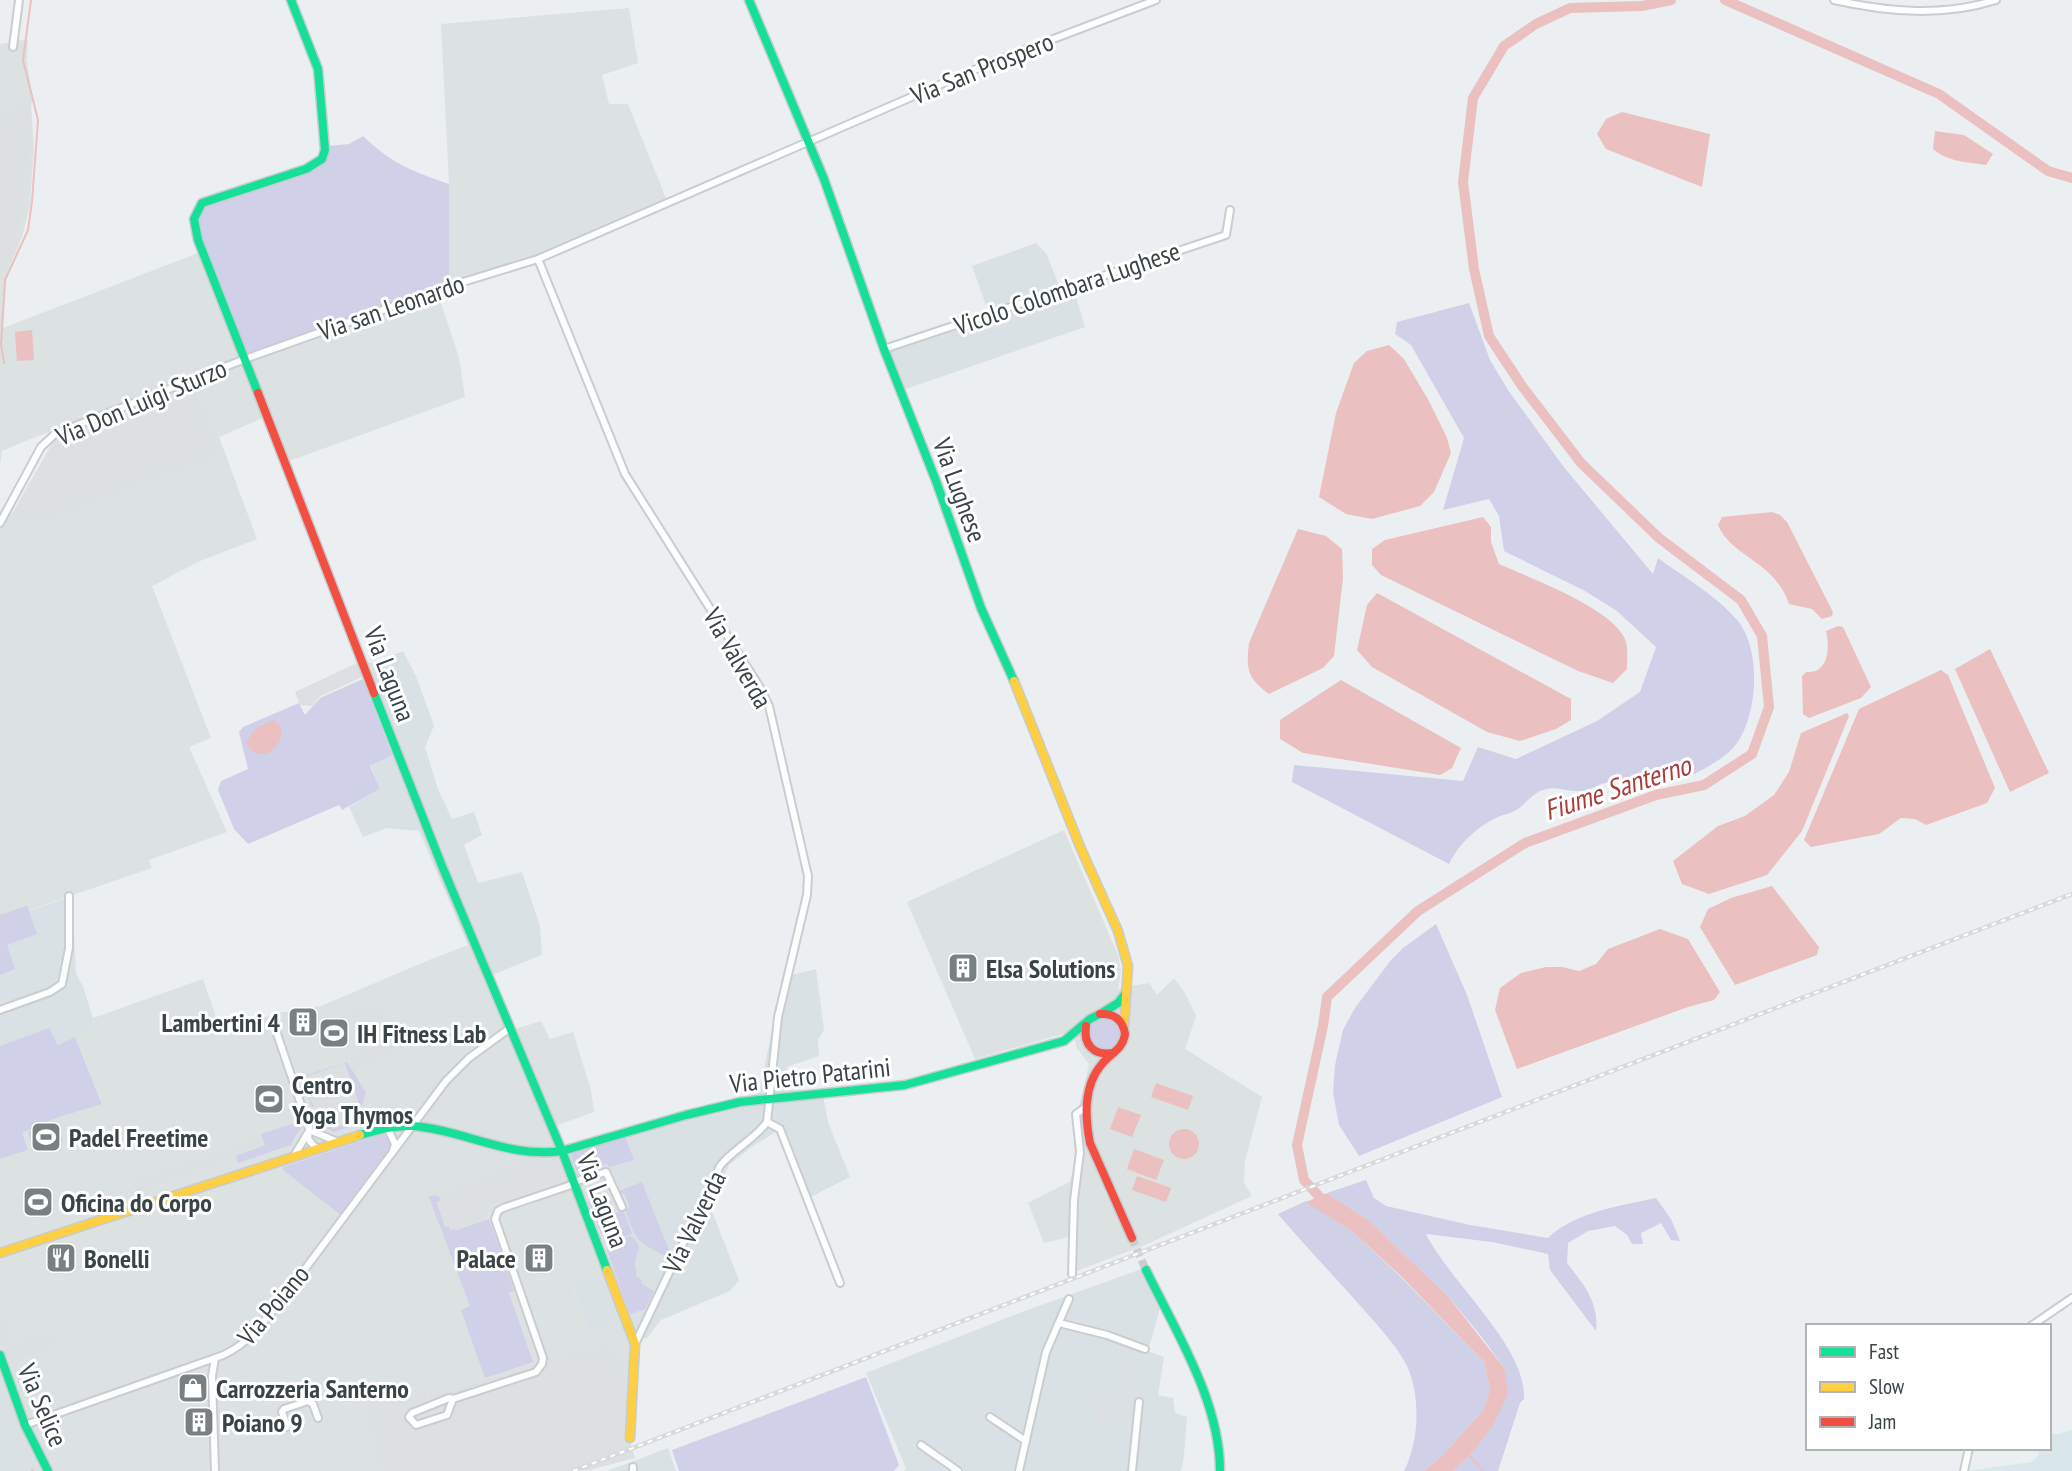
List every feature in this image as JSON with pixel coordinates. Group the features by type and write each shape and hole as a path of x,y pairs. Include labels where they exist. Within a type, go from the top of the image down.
{"main road":[{"name":"Via Laguna","path":"291,0 318,69 325,150 322,159 306,169 202,203 194,219 198,240 442,866 562,1151 635,1344 630,1438"},
{"name":"Via Lughese","path":"749,0 810,142 981,608 1023,701 1081,849 1118,931 1128,966 1122,1043 1096,1071"},
{"path":"1126,993 1118,1003 1088,1022 1084,1034 1096,1071 1086,1107 1090,1143 1132,1238"},
{"path":"1099,1014 1118,1018 1124,1029"},
{"name":"Via Pietro Patarini","path":"0,1253 387,1127 412,1126 439,1130 518,1152 543,1154 562,1151 715,1107 768,1098 905,1085 1064,1041 1088,1022"},
{"name":"Via Pietro Patarini","path":"1064,1041 1089,1048"},
{"path":"1089,1048 1102,1054 1113,1052"},
{"path":"1146,1270 1206,1395 1220,1448 1220,1471"},
{"name":"Via Selice","path":"0,1355 6,1386 48,1471"}],"street":[{"path":"13,47 19,0"},
{"name":"Via San Prospero","path":"810,142 990,63 1156,0"},
{"path":"1834,0 1915,13 1976,6 1996,0"},
{"path":"538,259 810,142"},
{"name":"Vicolo Colombara Lughese","path":"884,349 1226,235 1230,210"},
{"name":"Via san Leonardo","path":"245,359 450,286 538,259"},
{"name":"Via Valverda","path":"538,259 625,474 769,706 808,876 807,895 778,1017 767,1122 720,1166 635,1344"},
{"name":"Via Don Luigi Sturzo","path":"0,523 41,447 55,434 245,359"},
{"path":"0,1010 50,992 62,984 69,948 69,896"},
{"path":"273,1023 310,1131 316,1136 316,1148"},
{"name":"Via Poiano","path":"215,1471 212,1376 215,1358 231,1353 253,1334 281,1301 446,1081 469,1058 510,1028"},
{"path":"1072,1274 1074,1200 1080,1152 1075,1122 1076,1114 1086,1107"},
{"path":"767,1122 780,1129 839,1283"},
{"path":"387,1127 395,1144 393,1152"},
{"path":"310,1131 338,1142"},
{"path":"294,1156 310,1131"},
{"path":"452,1403 449,1398 412,1413 412,1423 416,1425 447,1415 452,1403 536,1372 542,1364 541,1351 495,1219 498,1211 606,1172 622,1208"},
{"path":"2034,1324 2072,1298"},
{"path":"1019,1471 1046,1352 1069,1299"},
{"path":"1059,1323 1107,1335 1145,1349"},
{"path":"25,1425 215,1358"},
{"path":"287,1427 282,1412 284,1409 308,1401 313,1404 318,1418"},
{"path":"1132,1471 1139,1402"},
{"path":"990,1416 1026,1441"},
{"path":"921,1444 958,1471"},
{"path":"1964,1471 1969,1450"}],"shaded area":[{"path":"629,8 638,63 602,75 609,104 628,104 668,203 595,237 449,288 449,184 441,24"},
{"path":"28,39 27,62 33,101 34,147 30,205 22,237 7,273 3,328 206,250 437,291 459,358 465,397 284,463 265,417 219,437 257,539 200,561 152,586 211,738 189,747 227,832 149,860 152,868 0,920 0,526 13,512 54,440 197,383 195,377 28,440 2,451 0,466 0,44"},
{"path":"29,104 31,126 16,247 0,272 0,117"},
{"path":"1622,112 1710,134 1702,187 1606,149 1597,134 1606,119"},
{"path":"1935,131 1964,135 1993,154 1986,165 1945,157 1933,149"},
{"path":"363,136 403,166 449,184 449,288 244,357 197,225 200,212 212,199 316,167 326,146 349,144"},
{"path":"1036,243 1046,253 1061,290 1074,290 1085,327 900,391 883,350 989,314 972,266"},
{"path":"1469,303 1490,360 1508,390 1563,466 1653,574 1658,558 1710,595 1738,621 1751,649 1754,684 1748,719 1742,734 1729,752 1708,766 1685,778 1670,782 1614,782 1584,791 1553,788 1539,791 1518,809 1498,817 1476,831 1458,849 1449,864 1292,782 1294,765 1463,781 1478,747 1516,759 1597,721 1640,692 1656,647 1617,611 1585,591 1504,551 1499,516 1489,499 1443,510 1464,438 1411,345 1395,334 1397,322"},
{"path":"32,330 34,360 17,361 15,332"},
{"path":"1389,345 1404,359 1429,401 1447,438 1451,453 1434,492 1420,506 1372,519 1346,514 1319,497 1336,413 1354,363 1367,351"},
{"path":"189,389 191,395 195,393 217,449 212,451 214,455 196,462 194,458 191,459 192,463 44,519 20,517 17,508 49,451 57,442 115,418 117,423 121,421 123,425 125,420 131,417 133,421 136,420 135,415 139,413 137,409 167,397 169,402 173,401 171,396"},
{"path":"1772,512 1787,522 1833,612 1832,616 1822,619 1812,609 1789,604 1774,578 1733,545 1718,525 1722,517"},
{"path":"1483,517 1491,527 1491,542 1499,564 1590,607 1619,630 1627,645 1627,669 1613,683 1578,671 1381,575 1372,565 1372,549 1385,540"},
{"path":"1298,529 1326,536 1342,549 1343,578 1334,656 1323,668 1269,694 1252,678 1248,666 1249,643"},
{"path":"1377,593 1571,699 1571,720 1556,729 1520,741 1487,732 1372,667 1357,650 1367,605"},
{"path":"1838,626 1843,627 1871,687 1861,698 1809,718 1803,714 1802,676 1806,672 1819,669 1823,664 1828,644 1826,631"},
{"path":"1990,649 2049,773 2010,792 1955,669"},
{"path":"403,651 416,676 434,726 425,747 438,789 452,819 474,812 482,835 464,845 478,883 522,872 540,926 542,955 492,975 479,941 468,945 419,831 387,828 363,837 349,807 380,789 371,767 389,745 359,662 373,663"},
{"path":"359,662 364,676 319,697 312,706 300,705 295,692"},
{"path":"1941,670 1948,675 1995,788 1987,803 1926,825 1915,819 1901,818 1879,834 1811,847 1804,840 1859,709"},
{"path":"363,679 392,755 370,766 380,789 342,810 339,805 248,844 234,829 218,790 221,781 248,769 239,732 243,727 299,703 305,715 320,698"},
{"path":"1341,680 1461,748 1452,768 1440,775 1303,753 1280,739 1280,720"},
{"path":"1847,713 1849,716 1802,831 1767,875 1709,894 1682,884 1673,861 1718,826 1745,816 1774,795 1789,772 1801,733"},
{"path":"274,720 281,727 279,742 275,748 264,754 251,750 246,743 255,729"},
{"path":"1064,830 1118,955 1121,971 1118,990 1149,983 1157,995 1174,978 1196,1016 1185,1049 1262,1097 1245,1161 1244,1183 1252,1196 1145,1245 1069,1274 1069,1237 1044,1243 1028,1203 1069,1182 1077,1162 1072,1117 1079,1107 1089,1064 1076,1047 1074,1028 1063,1034 975,1059 907,902"},
{"path":"1772,886 1819,947 1817,955 1735,985 1700,927 1708,909 1731,898"},
{"path":"67,898 73,914 76,974 83,986 96,1028 58,1045 49,1029 0,1046 0,920"},
{"path":"27,906 37,934 7,945 15,969 0,975 0,915"},
{"path":"1436,924 1467,995 1502,1097 1359,1156 1339,1125 1333,1093 1335,1065 1343,1030 1355,1008 1391,960"},
{"path":"1660,929 1688,939 1720,992 1714,1000 1517,1069 1495,1010 1500,988 1521,973 1546,967 1579,971 1596,964 1608,949"},
{"path":"479,941 515,1029 541,1021 550,1039 573,1032 591,1090 594,1112 555,1126 554,1137 567,1145 614,1271 573,1287 588,1328 622,1318 633,1341 630,1440 549,1471 42,1471 0,1364 0,1159 27,1150 21,1133 102,1103 75,1037 96,1028 93,1018 203,979 221,1032 236,1030 278,1012 321,1006"},
{"path":"816,969 824,1030 818,1040 819,1056 787,1067 791,1090 822,1090 828,1122 850,1177 805,1200 778,1131 729,1165 711,1209 739,1280 730,1291 661,1320 647,1338 633,1341 588,1329 573,1286 614,1270 571,1156 620,1134 759,1093 783,977"},
{"path":"386,1011 399,1041 393,1044 395,1048 352,1070 346,1058 366,1050 357,1023 345,1026 344,1023 310,1035 308,1031 291,1037 290,1034 316,1021 316,1016"},
{"path":"1105,1018 1117,1022 1121,1034 1117,1046 1105,1050 1093,1046 1089,1034 1093,1022"},
{"path":"49,1028 58,1045 75,1037 102,1104 59,1117 22,1133 28,1150 0,1159 0,1046"},
{"path":"347,1062 366,1093 355,1125 334,1132 318,1125 313,1112 319,1110 323,1121 332,1125 350,1118 355,1105 359,1104 345,1064 313,1105 317,1105 312,1107 301,1077"},
{"path":"345,1063 359,1104 355,1105 357,1109 350,1118 351,1122 333,1129 332,1125 322,1119 318,1120 315,1114 319,1112 317,1104 313,1105 302,1078"},
{"path":"1156,1083 1193,1096 1188,1110 1151,1097"},
{"path":"1118,1107 1141,1115 1132,1137 1110,1129"},
{"path":"300,1117 303,1127 291,1145 238,1163 236,1156 265,1145 261,1134 298,1122 297,1118"},
{"name":"Padel Freetime","path":"56,1122 63,1141 35,1152 28,1132"},
{"path":"1184,1129 1190,1130 1198,1138 1198,1150 1190,1158 1184,1159 1178,1158 1170,1150 1169,1144 1170,1138 1178,1130"},
{"path":"382,1134 389,1137 392,1143 390,1150 341,1215 283,1170 283,1167"},
{"path":"262,1137 265,1145 135,1192 132,1184"},
{"path":"625,1137 634,1160 610,1167 607,1164 578,1175 572,1152"},
{"path":"1134,1149 1164,1160 1156,1180 1127,1169"},
{"path":"558,1158 568,1176 566,1181 544,1185 545,1188 532,1193 525,1189 526,1193 489,1206 487,1202 484,1206 488,1216 485,1219 456,1229 445,1227 437,1203 444,1197 443,1193 478,1181 480,1185 484,1183 483,1179 526,1164 529,1167 526,1159"},
{"path":"1137,1176 1171,1188 1166,1202 1132,1190"},
{"path":"1366,1180 1374,1198 1386,1206 1470,1225 1548,1238 1558,1229 1584,1216 1656,1198 1671,1219 1680,1241 1671,1240 1661,1223 1641,1233 1643,1244 1632,1244 1627,1235 1615,1226 1588,1231 1568,1243 1567,1263 1593,1303 1596,1331 1550,1270 1548,1254 1492,1242 1426,1234 1500,1336 1522,1379 1524,1399 1520,1403 1498,1471 1453,1471 1473,1452 1505,1369 1446,1294 1368,1220 1327,1193"},
{"path":"642,1182 671,1259 641,1241 629,1221 625,1209 630,1207 624,1193 620,1194 619,1191"},
{"path":"1327,1193 1368,1220 1446,1294 1505,1369 1508,1394 1493,1425 1473,1452 1453,1471 1424,1471 1444,1454 1484,1409 1490,1389 1484,1362 1401,1276 1353,1232 1306,1202"},
{"path":"434,1195 441,1201 437,1203 445,1227 457,1230 489,1219 514,1291 509,1293 533,1362 485,1378 461,1310 470,1306 429,1197"},
{"path":"603,1196 609,1198 615,1213 623,1210 632,1234 618,1239 601,1234 588,1202"},
{"path":"1306,1201 1353,1232 1484,1362 1490,1389 1484,1409 1444,1454 1424,1471 1404,1471 1413,1447 1416,1419 1415,1391 1407,1366 1382,1330 1278,1214"},
{"path":"631,1236 639,1247 635,1259 636,1276 642,1284 654,1291 645,1309 630,1314 607,1251 608,1248 618,1245 619,1240"},
{"path":"1147,1267 1160,1297 1159,1312 1148,1351 1164,1357 1158,1395 1173,1398 1175,1413 1187,1417 1181,1471 904,1471 906,1468 866,1373"},
{"path":"0,1317 11,1346 50,1331 55,1345 9,1361 0,1336"},
{"path":"611,1346 614,1357 619,1360 636,1423 626,1426 635,1458 586,1471 384,1471 367,1405 424,1390 429,1408 433,1407 430,1396 499,1377 525,1366 527,1369"},
{"path":"1121,1358 1134,1360 1129,1401 1111,1398 1110,1409 1134,1411 1133,1424 1111,1422 1110,1428 1096,1426 1100,1390 1116,1391"},
{"path":"0,1364 32,1450 42,1471 0,1471"},
{"path":"866,1377 899,1465 894,1471 679,1471 672,1450"},
{"path":"9,1400 34,1464 26,1467 3,1402"},
{"path":"2072,1429 2072,1471 1966,1471 2032,1462 2039,1455 2038,1450 2051,1450 2051,1434"},
{"path":"668,1448 676,1471 607,1471"}],"waterway":[{"path":"4,363 1,344 5,280 28,230 32,201 38,120 23,60 31,0"},
{"name":"Fiume Santerno","path":"1328,1206 1304,1180 1297,1145 1327,997 1418,911 1525,843 1656,795 1704,785 1752,754 1769,707 1762,636 1741,600 1659,538 1581,463 1522,386 1489,336 1474,269 1463,182 1473,98 1504,46 1536,24 1570,8 1642,6 1671,0"},
{"name":"Fiume Santerno","path":"1725,0 1939,94 2048,171 2072,178"},
{"path":"1470,1456 1483,1471"}],"tunnel":[{"path":"1132,1238 1146,1270"}],"railway":[{"path":"573,1471 2072,894"}],"traffic: fast":[{"path":"258,393 198,240 194,219 202,203 306,169 322,159 325,150 318,69 291,0"},
{"path":"749,0 824,179 981,608 1014,681"},
{"path":"374,693 442,866 562,1151 607,1270"},
{"path":"1102,1013 1118,1003 1126,993"},
{"path":"360,1135 393,1127 413,1126 505,1148 562,1151 740,1102 905,1085 1064,1041 1100,1014"},
{"path":"1146,1270 1183,1342 1204,1393 1213,1419 1220,1471"},
{"path":"0,1355 25,1425 48,1471"}],"traffic: slow":[{"path":"1014,681 1081,849 1118,931 1128,966 1124,1026"},
{"path":"0,1253 360,1135"},
{"path":"607,1270 635,1344 630,1438"}],"traffic: jam":[{"path":"258,393 374,693"},
{"path":"1100,1014 1117,1018 1125,1034 1122,1043 1102,1064 1091,1082 1087,1102 1088,1133 1132,1238"},
{"path":"1086,1026 1086,1039 1091,1048 1100,1053 1113,1053"}],"place":[{"name":"Elsa Solutions","path":"963,968"},
{"name":"Lambertini 4","path":"303,1022"},
{"name":"IH Fitness Lab","path":"334,1033"},
{"name":"Centro Yoga Thymos","path":"269,1099"},
{"name":"Padel Freetime","path":"46,1137"},
{"name":"Oficina do Corpo","path":"38,1202"},
{"name":"Bonelli","path":"61,1258"},
{"name":"Palace","path":"539,1258"},
{"name":"Carrozzeria Santerno","path":"193,1388"},
{"name":"Poiano 9","path":"199,1422"}]}
